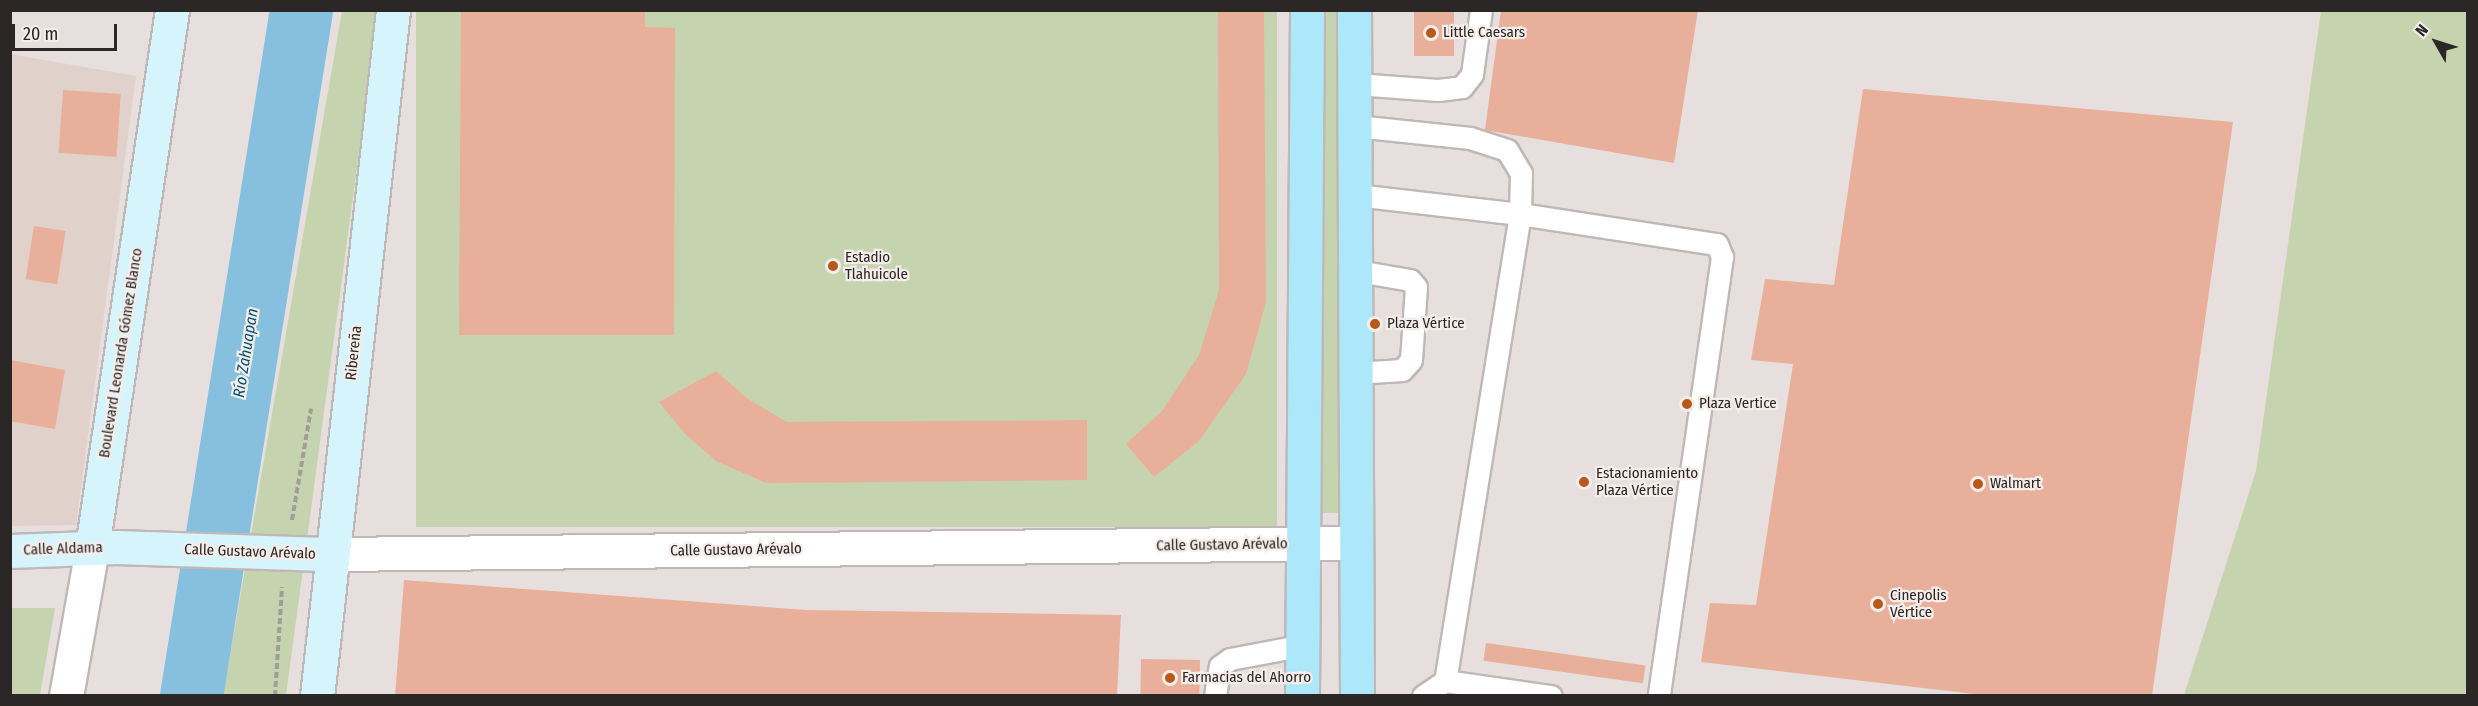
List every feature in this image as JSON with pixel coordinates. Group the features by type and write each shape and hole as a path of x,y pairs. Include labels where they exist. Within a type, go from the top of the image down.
{"main road":[{"path":"1302,696 1306,544 1307,10"},
{"path":"1354,10 1358,271 1355,373 1357,696"}],"street":[{"name":"Boulevard Leonarda Gómez Blanco","path":"66,696 104,548 172,10"},
{"name":"Ribereña","path":"317,696 393,10"},
{"name":"Calle Gustavo Arévalo","path":"104,548 332,554 1356,543"},
{"name":"Calle Aldama","path":"10,551 104,548"}],"lane":[{"path":"1356,84 1438,90 1462,87 1472,74 1481,10"},
{"path":"1356,126 1470,138 1507,150 1521,173 1520,214 1445,681"},
{"path":"1356,195 1520,214 1717,244 1722,257 1659,696"},
{"path":"1355,373 1402,370 1411,360 1416,287 1410,280 1358,271"},
{"path":"1215,696 1220,666 1230,659 1304,645"},
{"path":"1423,696 1445,681 1551,696"}],"path":[{"path":"275,696 279,554"}],"shaded area":[{"path":"10,54 136,76 76,525 11,526"}],"green space":[{"path":"342,11 378,11 286,695 223,696"},
{"name":"Estadio Tlahuicole","path":"416,11 1277,11 1277,527 416,527"},
{"path":"1313,11 1345,11 1345,513 1313,513"},
{"path":"2321,11 2467,11 2467,695 2184,695 2256,471"},
{"path":"11,608 55,608 40,695 11,695"}],"building":[{"path":"461,10 645,10 645,27 675,28 674,335 459,335"},
{"path":"1218,10 1264,10 1266,302 1246,374 1199,441 1154,477 1126,444 1162,411 1199,355 1219,290"},
{"name":"Little Caesars","path":"1414,10 1454,10 1454,56 1414,56"},
{"path":"1501,10 1698,10 1674,163 1485,130"},
{"name":"Walmart","path":"1863,89 2233,122 2152,696 1991,696 1701,662 1710,603 1756,605 1793,364 1751,360 1765,279 1834,285"},
{"path":"63,90 121,94 116,157 59,153"},
{"path":"34,226 66,231 57,284 26,279"},
{"path":"10,360 65,370 55,429 10,421"},
{"path":"716,371 748,399 787,422 1087,420 1087,480 766,483 716,461 685,434 659,402"},
{"path":"404,580 806,610 1121,615 1117,696 395,696"},
{"path":"1486,643 1645,665 1643,683 1483,661"},
{"name":"Farmacias del Ahorro","path":"1141,659 1200,660 1199,696 1140,696"}],"waterway":[{"name":"Río Zahuapan","path":"191,696 301,10"}],"place":[{"name":"Little Caesars","path":"1431,33"},
{"name":"Estadio Tlahuicole","path":"833,266"},
{"name":"Plaza Vértice","path":"1375,324"},
{"name":"Plaza Vertice","path":"1687,404"},
{"name":"Estacionamiento Plaza Vértice","path":"1584,482"},
{"name":"Walmart","path":"1978,484"},
{"name":"Cinepolis Vértice","path":"1878,604"},
{"name":"Farmacias del Ahorro","path":"1170,678"}]}
